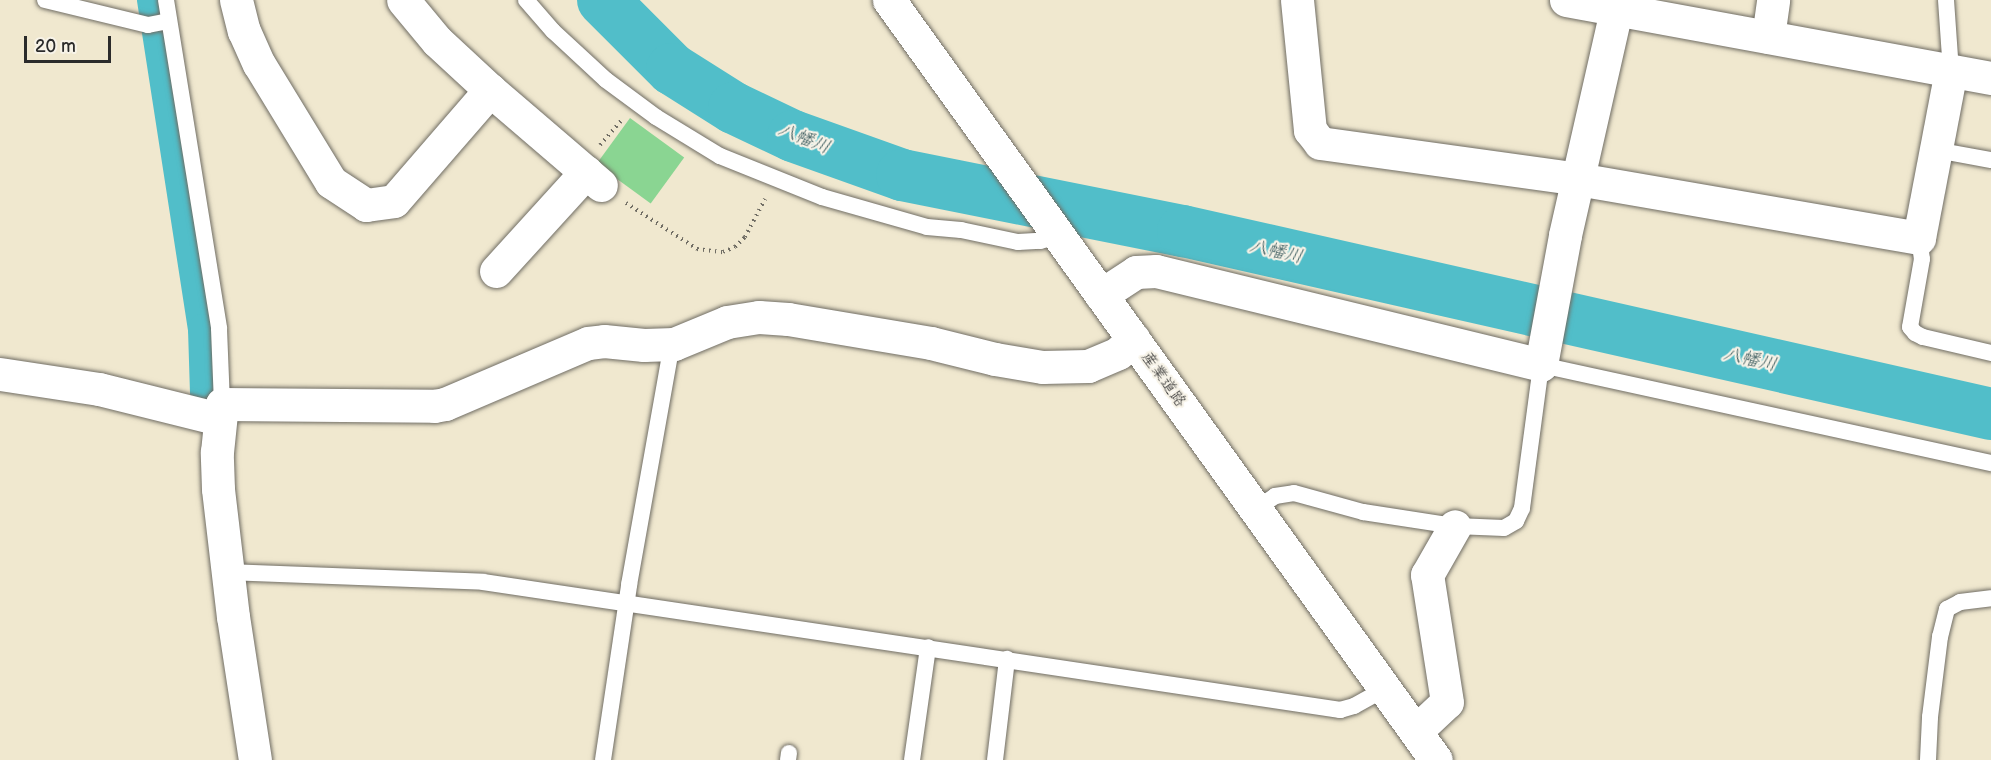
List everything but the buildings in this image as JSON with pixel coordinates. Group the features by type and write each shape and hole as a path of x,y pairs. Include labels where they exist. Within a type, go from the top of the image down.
{"street":[{"path":"236,0 244,31 259,64 331,182 366,205 394,201 490,90"},
{"path":"403,0 437,41 589,175 496,271"},
{"name":"産業道路","path":"889,0 1437,760"},
{"path":"1298,0 1310,130 1320,143 1578,178 1919,238 1951,71"},
{"path":"1566,0 1615,4 1768,37 1991,78"},
{"path":"1768,37 1773,0"},
{"path":"1101,295 1136,272 1156,271 1541,361 1560,272 1565,235 1615,4"},
{"path":"0,374 220,411 434,406 445,404 588,344 604,340 669,345 693,338 727,322 759,317 788,319 940,345 995,359 1042,367 1088,366 1118,353 1133,339"},
{"path":"220,411 218,489 255,760"},
{"path":"1416,731 1447,702 1427,575 1455,526"}],"lane":[{"path":"45,0 148,25 169,21"},
{"path":"166,0 219,329 220,411"},
{"path":"526,0 554,31 606,80 637,103 720,156 822,197 927,227 961,230 1018,242 1040,241 1059,236"},
{"path":"1946,0 1951,71"},
{"path":"1936,150 1991,160"},
{"path":"1919,238 1922,259 1910,327 1923,337 1991,352"},
{"path":"603,760 627,601 670,355 669,345"},
{"path":"1256,509 1275,496 1294,493 1351,509 1455,526 1504,528 1516,521 1522,508 1541,361 1991,463"},
{"path":"228,572 483,582 627,601 1340,710 1354,706 1385,688"},
{"path":"1928,760 1930,717 1938,648 1947,609 1960,602 1991,598"},
{"path":"912,760 928,647"},
{"path":"995,760 1007,659"}],"path":[{"path":"637,103 589,175 697,249 723,252 735,247 745,237 776,178"}],"green space":[{"path":"630,118 684,157 651,203 596,164"}],"waterway":[{"path":"152,0 203,329 205,393"},
{"name":"八幡川","path":"603,0 672,69 734,108 793,136 902,175 1183,231 1991,414"}]}
